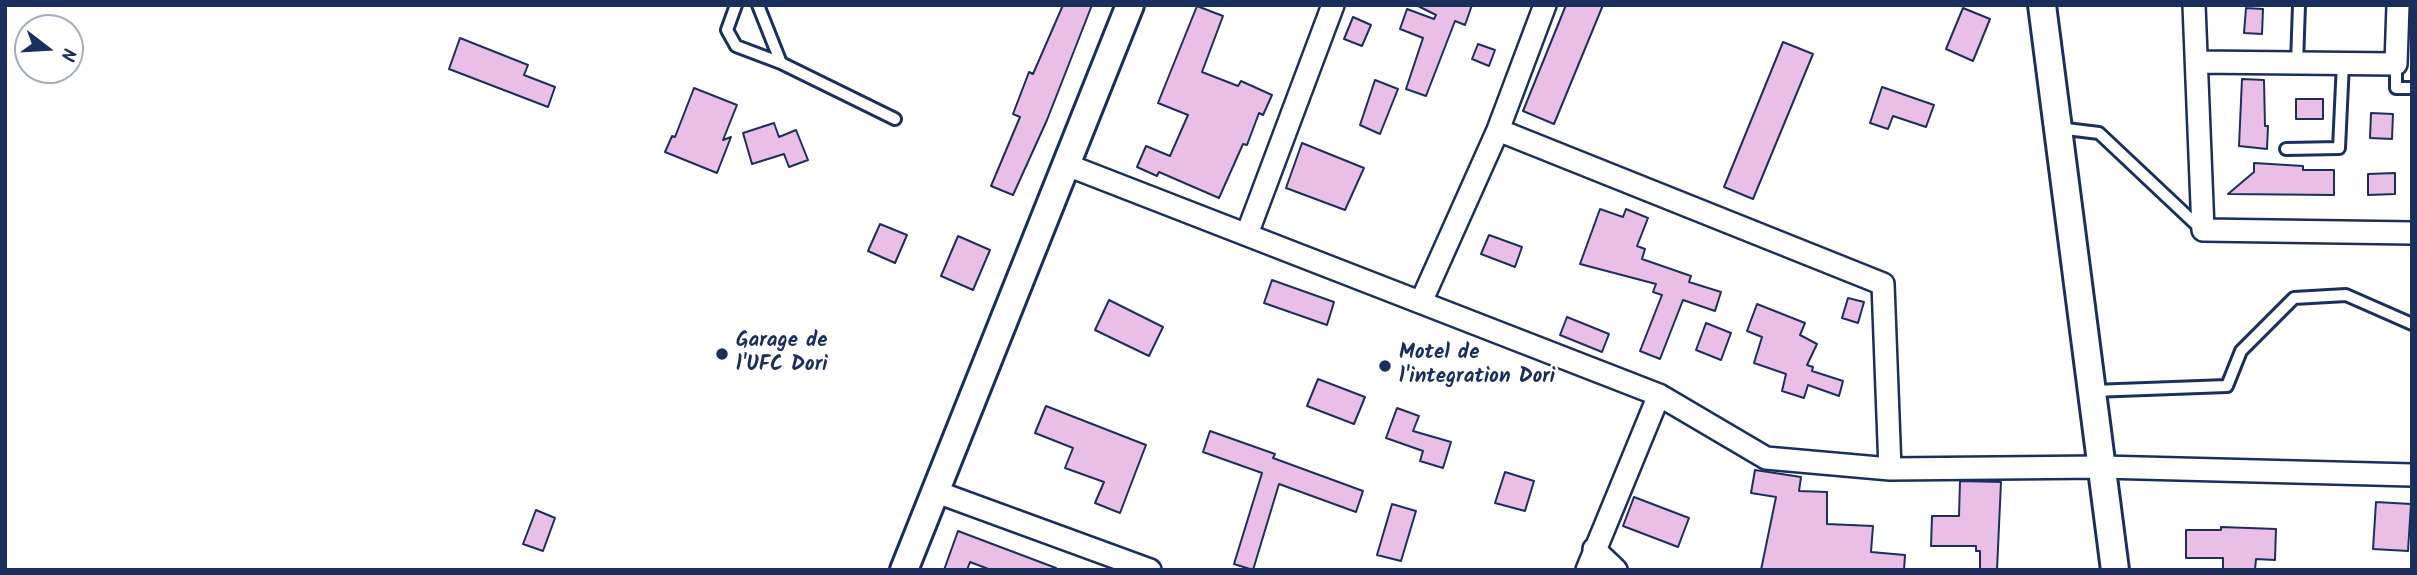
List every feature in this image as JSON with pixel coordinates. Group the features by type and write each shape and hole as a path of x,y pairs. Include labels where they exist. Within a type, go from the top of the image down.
{"street":[{"path":"904,570 1130,5"},
{"path":"1247,234 1333,5"},
{"path":"1420,302 1498,130 1545,5"},
{"path":"2042,5 2115,570"},
{"path":"2193,5 2203,230 2412,233"},
{"path":"2197,62 2396,64 2398,5"},
{"path":"1498,130 1883,284 1890,469"},
{"path":"1067,165 1659,395 1766,458 1890,469 2102,467 2412,475"},
{"path":"1587,570 1659,395"},
{"path":"934,491 1150,570"},
{"path":"1594,549 1616,570"}],"lane":[{"path":"736,5 727,30 736,46 781,63 895,119"},
{"path":"758,5 781,63"},
{"path":"2297,63 2299,5"},
{"path":"2286,149 2339,148 2343,63"},
{"path":"2396,64 2396,88 2412,88"},
{"path":"2058,128 2099,133 2203,230"},
{"path":"2092,391 2227,386 2241,351 2294,298 2346,295 2412,324"}],"building":[{"path":"1063,5 1092,5 1047,120 1013,195 991,186 1020,117 1013,114 1029,72 1033,74"},
{"path":"1416,5 1472,5 1465,25 1455,21 1426,96 1406,89 1423,38 1400,29 1407,9 1434,19 1436,15"},
{"path":"1566,5 1603,5 1554,124 1523,111"},
{"path":"1197,6 1223,16 1202,72 1238,86 1241,81 1272,95 1263,115 1259,113 1247,145 1243,144 1219,198 1159,172 1157,176 1137,167 1146,146 1170,156 1188,115 1158,103"},
{"path":"1963,8 1990,19 1973,61 1946,49"},
{"path":"2246,8 2263,9 2262,34 2244,33"},
{"path":"1353,17 1371,25 1362,46 1344,39"},
{"path":"460,38 528,65 524,75 555,87 548,107 449,69"},
{"path":"1783,42 1813,54 1753,199 1724,187"},
{"path":"1478,44 1495,50 1489,66 1472,59"},
{"path":"2242,79 2264,80 2267,149 2239,146"},
{"path":"1375,80 1398,89 1380,134 1360,125"},
{"path":"1882,87 1934,105 1926,127 1893,116 1888,129 1870,123"},
{"path":"694,88 737,105 723,140 731,137 717,173 665,152 672,136 675,137"},
{"path":"2296,99 2323,99 2323,119 2296,119"},
{"path":"2371,113 2393,114 2392,139 2370,138"},
{"path":"774,123 779,137 796,130 808,160 789,167 784,154 752,164 743,133"},
{"path":"1302,143 1364,168 1345,210 1286,188"},
{"path":"2254,163 2303,166 2303,170 2334,170 2334,195 2228,194 2254,172"},
{"path":"2395,173 2395,194 2368,195 2368,174"},
{"path":"1600,209 1623,217 1626,209 1648,218 1637,246 1645,249 1642,259 1691,276 1689,282 1721,292 1715,311 1683,300 1660,359 1640,351 1662,295 1653,292 1656,284 1580,264"},
{"path":"880,224 907,235 895,263 868,251"},
{"path":"1489,235 1522,247 1515,267 1481,254"},
{"path":"958,236 990,250 973,290 941,276"},
{"path":"1272,280 1334,302 1327,325 1264,303"},
{"path":"1848,298 1864,302 1858,323 1842,318"},
{"path":"1109,300 1163,327 1149,356 1095,330"},
{"path":"1757,304 1805,323 1800,335 1817,344 1807,365 1813,367 1812,371 1843,381 1839,396 1808,385 1804,398 1782,391 1786,374 1754,363 1762,337 1747,331"},
{"path":"1567,317 1609,334 1602,352 1560,335"},
{"path":"1706,323 1731,333 1721,360 1696,350"},
{"path":"1318,379 1365,397 1354,424 1307,406"},
{"path":"1046,406 1146,445 1120,513 1095,503 1104,482 1065,468 1073,448 1035,433"},
{"path":"1397,408 1419,416 1413,431 1451,442 1443,468 1420,461 1423,451 1386,438"},
{"path":"1210,431 1275,454 1273,458 1363,491 1356,512 1279,484 1253,570 1234,564 1262,473 1203,452"},
{"path":"1755,470 1801,477 1799,491 1827,492 1827,524 1873,526 1871,552 1905,555 1904,570 1761,570 1776,497 1751,493"},
{"path":"1505,472 1534,481 1525,511 1495,503"},
{"path":"1960,481 2001,482 1997,570 1980,570 1980,551 1976,551 1976,546 1931,546 1932,516 1959,516"},
{"path":"1634,497 1689,518 1678,547 1623,526"},
{"path":"2376,502 2411,504 2408,551 2373,549"},
{"path":"1392,504 1416,511 1401,561 1377,555"},
{"path":"536,510 555,518 543,551 523,544"},
{"path":"2221,527 2276,529 2275,560 2256,559 2255,570 2223,570 2223,558 2186,558 2186,530 2221,530"},
{"path":"958,531 1056,568 991,570 970,562 967,570 944,570"}],"place":[{"name":"Garage de l'UFC Dori","path":"722,354"},
{"name":"Motel de l'integration Dori","path":"1385,366"}]}
